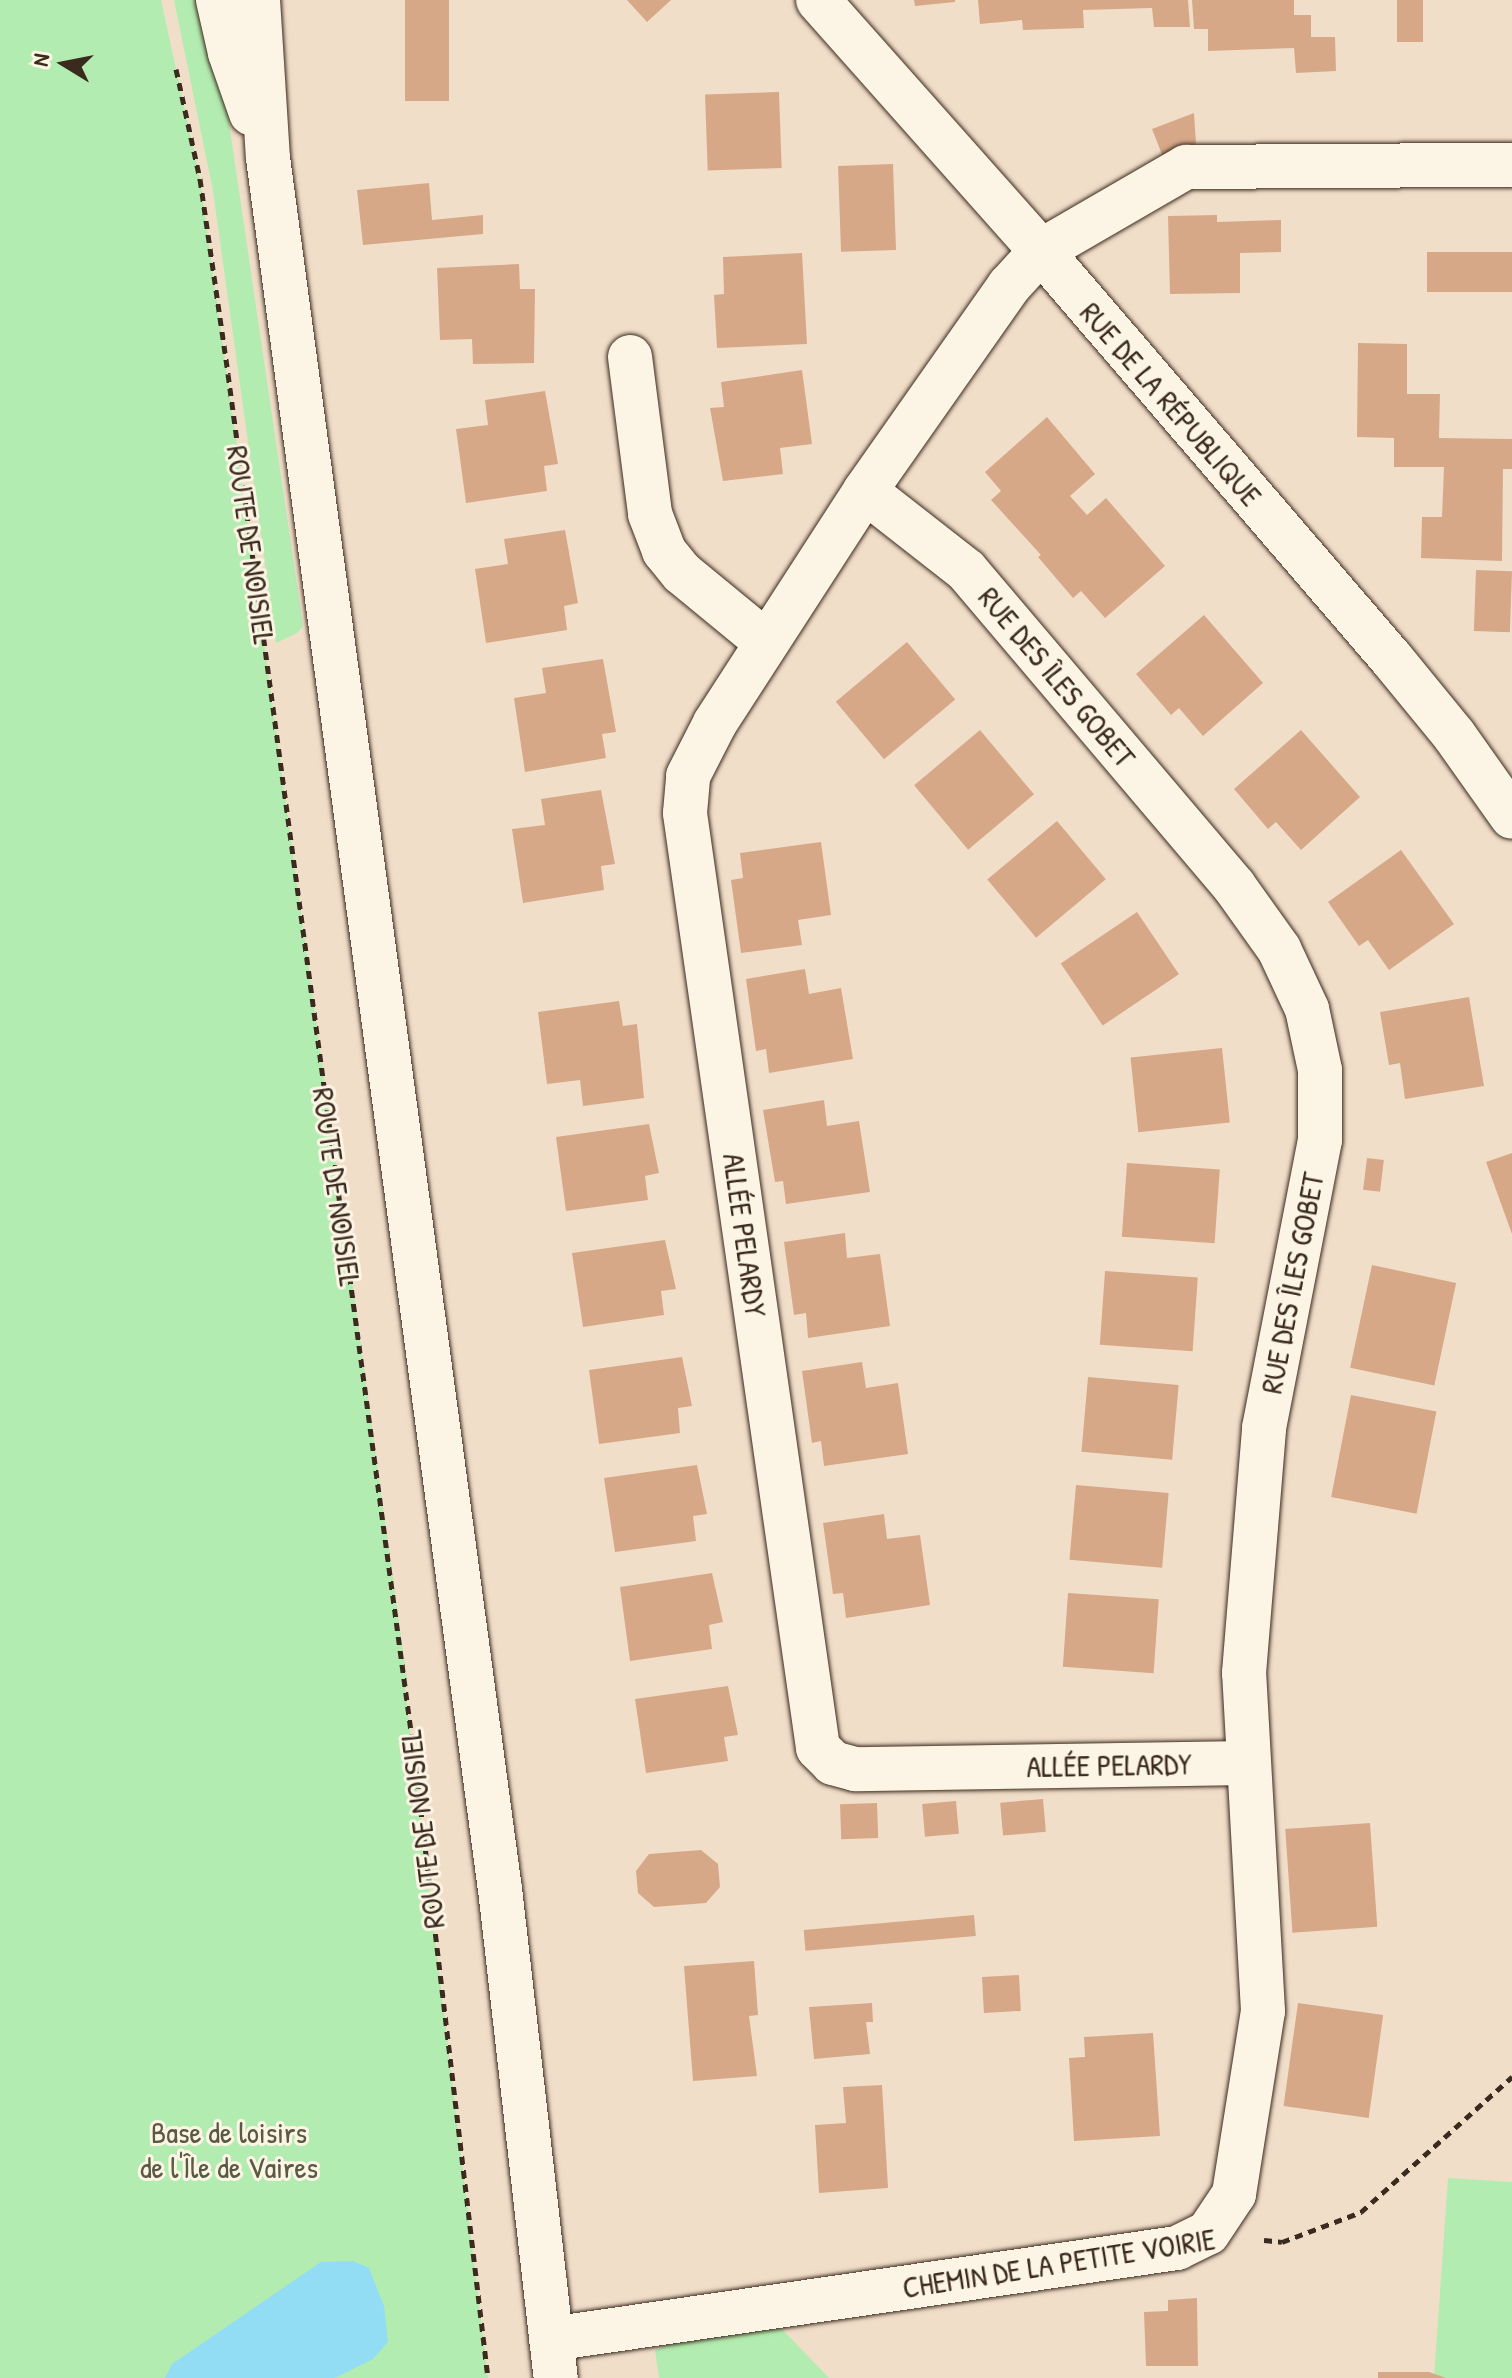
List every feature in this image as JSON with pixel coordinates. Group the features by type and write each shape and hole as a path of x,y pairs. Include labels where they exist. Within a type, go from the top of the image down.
{"street":[{"path":"218,0 230,53 268,158"},
{"path":"258,0 268,158 498,1873 554,2359"},
{"name":"RUE DE LA RÉPUBLIQUE","path":"818,0 1041,251 1400,669 1454,735 1512,817"},
{"path":"630,357 650,514 664,551 682,573 766,642 865,491 1009,286 1041,251 1186,167 1512,165"},
{"name":"RUE DES ÎLES GOBET","path":"865,491 966,570 1234,886 1279,949 1307,1009 1320,1070 1320,1140 1264,1428 1244,1673 1263,2011 1234,2194 1208,2233"},
{"name":"ALLÉE PELARDY","path":"766,642 715,723 688,776 685,813 818,1748 833,1763 855,1769 1247,1763"},
{"name":"CHEMIN DE LA PETITE VOIRIE","path":"554,2359 1177,2248 1208,2233"}],"path":[{"name":"ROUTE DE NOISIEL","path":"174,60 200,179 230,390 414,1753 488,2378"},
{"name":"CHEMIN DE LA PETITE VOIRIE","path":"1208,2233 1282,2242 1361,2212 1512,2077"}],"green space":[{"name":"Base de loisirs de l'Île de Vaires","path":"0,0 161,0 200,179 408,1687 405,1688 488,2378 0,2378"},
{"path":"174,0 203,0 228,116 303,626 297,633 276,643 213,191"},
{"path":"1448,2178 1512,2182 1512,2378 1434,2378"},
{"path":"781,2328 829,2378 659,2378 655,2350 703,2330"}],"water":[{"path":"353,2261 369,2268 384,2306 388,2342 373,2359 335,2378 165,2378 172,2364 321,2262"}],"building":[{"path":"405,0 449,0 449,101 405,101"},
{"path":"627,0 671,0 647,22"},
{"path":"914,0 955,0 955,2 915,6"},
{"path":"978,0 1188,0 1190,27 1154,27 1152,8 1083,10 1084,28 1023,30 1022,20 980,24"},
{"path":"1192,0 1294,0 1294,15 1311,15 1311,37 1335,37 1336,71 1296,73 1294,48 1208,51 1208,29 1194,29"},
{"path":"1397,0 1423,0 1423,42 1397,42"},
{"path":"779,92 782,168 708,171 705,95"},
{"path":"1194,113 1196,144 1163,157 1152,129"},
{"path":"893,164 896,250 841,252 838,166"},
{"path":"429,183 432,220 483,215 483,234 363,245 357,190"},
{"path":"1217,215 1217,222 1281,220 1281,252 1240,253 1240,293 1170,294 1168,216"},
{"path":"1427,252 1512,252 1512,292 1427,292"},
{"path":"802,253 807,344 717,348 714,295 724,294 723,257"},
{"path":"519,264 520,289 535,289 534,363 473,364 472,339 440,340 437,268"},
{"path":"1358,343 1407,344 1407,394 1440,394 1439,438 1512,439 1512,469 1503,469 1502,561 1421,558 1422,517 1442,517 1444,467 1394,467 1394,438 1357,437"},
{"path":"802,370 812,444 780,448 783,474 723,481 710,408 724,407 721,382"},
{"path":"545,391 558,464 544,466 547,491 466,503 456,429 488,425 485,400"},
{"path":"1047,417 1095,474 1070,496 1087,515 1106,498 1165,566 1105,618 1081,591 1073,598 1038,557 1041,555 991,500 1001,491 985,472"},
{"path":"565,530 578,603 564,606 567,630 486,643 475,569 508,564 504,539"},
{"path":"1476,570 1512,571 1510,632 1474,631"},
{"path":"1204,615 1263,683 1203,736 1179,708 1171,715 1136,674"},
{"path":"907,642 955,699 884,759 836,702"},
{"path":"603,659 616,732 602,734 606,758 525,772 514,698 546,693 542,668"},
{"path":"980,730 1034,794 968,850 914,785"},
{"path":"1301,730 1360,797 1301,850 1276,822 1268,829 1234,789"},
{"path":"601,790 615,864 601,866 604,890 523,903 512,829 545,825 541,799"},
{"path":"1057,821 1106,879 1036,938 987,879"},
{"path":"821,842 831,915 798,920 802,945 741,953 731,880 743,878 740,853"},
{"path":"1401,850 1454,924 1389,970 1368,940 1359,946 1328,902"},
{"path":"1137,912 1179,974 1103,1026 1061,963"},
{"path":"805,969 809,994 841,988 853,1059 769,1073 766,1049 756,1051 746,979"},
{"path":"1469,997 1484,1086 1405,1099 1400,1063 1389,1065 1380,1012"},
{"path":"619,1001 623,1026 637,1024 644,1098 583,1106 580,1080 547,1084 538,1012"},
{"path":"1222,1048 1230,1123 1138,1132 1131,1058"},
{"path":"824,1100 827,1126 859,1121 870,1192 786,1204 783,1181 775,1182 763,1110"},
{"path":"649,1124 659,1173 645,1176 648,1200 566,1211 556,1137"},
{"path":"1512,1153 1512,1234 1486,1162"},
{"path":"1367,1158 1384,1160 1380,1192 1363,1190"},
{"path":"1127,1163 1220,1169 1215,1243 1122,1237"},
{"path":"845,1233 847,1258 880,1254 890,1326 808,1338 806,1313 794,1315 784,1242"},
{"path":"665,1240 676,1289 661,1291 664,1315 583,1327 572,1253"},
{"path":"1372,1265 1456,1283 1434,1386 1350,1368"},
{"path":"1105,1271 1198,1277 1193,1351 1100,1345"},
{"path":"682,1357 692,1406 678,1408 680,1433 599,1444 589,1370"},
{"path":"862,1362 866,1388 898,1383 908,1454 824,1466 821,1441 812,1443 802,1371"},
{"path":"1088,1377 1179,1385 1172,1460 1081,1452"},
{"path":"1351,1395 1436,1412 1417,1514 1331,1497"},
{"path":"697,1465 707,1514 693,1516 696,1541 615,1552 604,1478"},
{"path":"1076,1485 1169,1493 1162,1568 1069,1560"},
{"path":"884,1514 887,1539 920,1535 930,1605 846,1618 843,1593 833,1594 823,1523"},
{"path":"712,1573 723,1622 709,1625 712,1649 630,1661 620,1587"},
{"path":"1068,1593 1159,1599 1154,1673 1063,1667"},
{"path":"728,1686 738,1735 724,1737 728,1761 646,1773 635,1699"},
{"path":"1043,1799 1046,1832 1003,1836 1000,1803"},
{"path":"956,1801 959,1834 925,1837 922,1804"},
{"path":"877,1803 878,1838 841,1839 840,1804"},
{"path":"1370,1823 1377,1927 1292,1933 1285,1829"},
{"path":"701,1850 718,1864 720,1887 706,1903 654,1907 638,1893 636,1871 649,1854"},
{"path":"974,1915 976,1936 805,1951 804,1930"},
{"path":"754,1961 758,2015 749,2016 757,2076 693,2081 684,1966"},
{"path":"1019,1975 1021,2011 984,2013 982,1977"},
{"path":"872,2003 873,2022 866,2022 870,2054 814,2059 809,2007"},
{"path":"1298,2003 1383,2015 1369,2118 1284,2106"},
{"path":"1153,2033 1160,2136 1074,2141 1069,2058 1085,2057 1084,2037"},
{"path":"882,2085 888,2188 819,2193 815,2125 846,2123 843,2087"},
{"path":"1197,2298 1198,2366 1146,2366 1144,2312 1168,2311 1168,2300"},
{"path":"1378,2372 1429,2372 1446,2378 1378,2378"}]}
